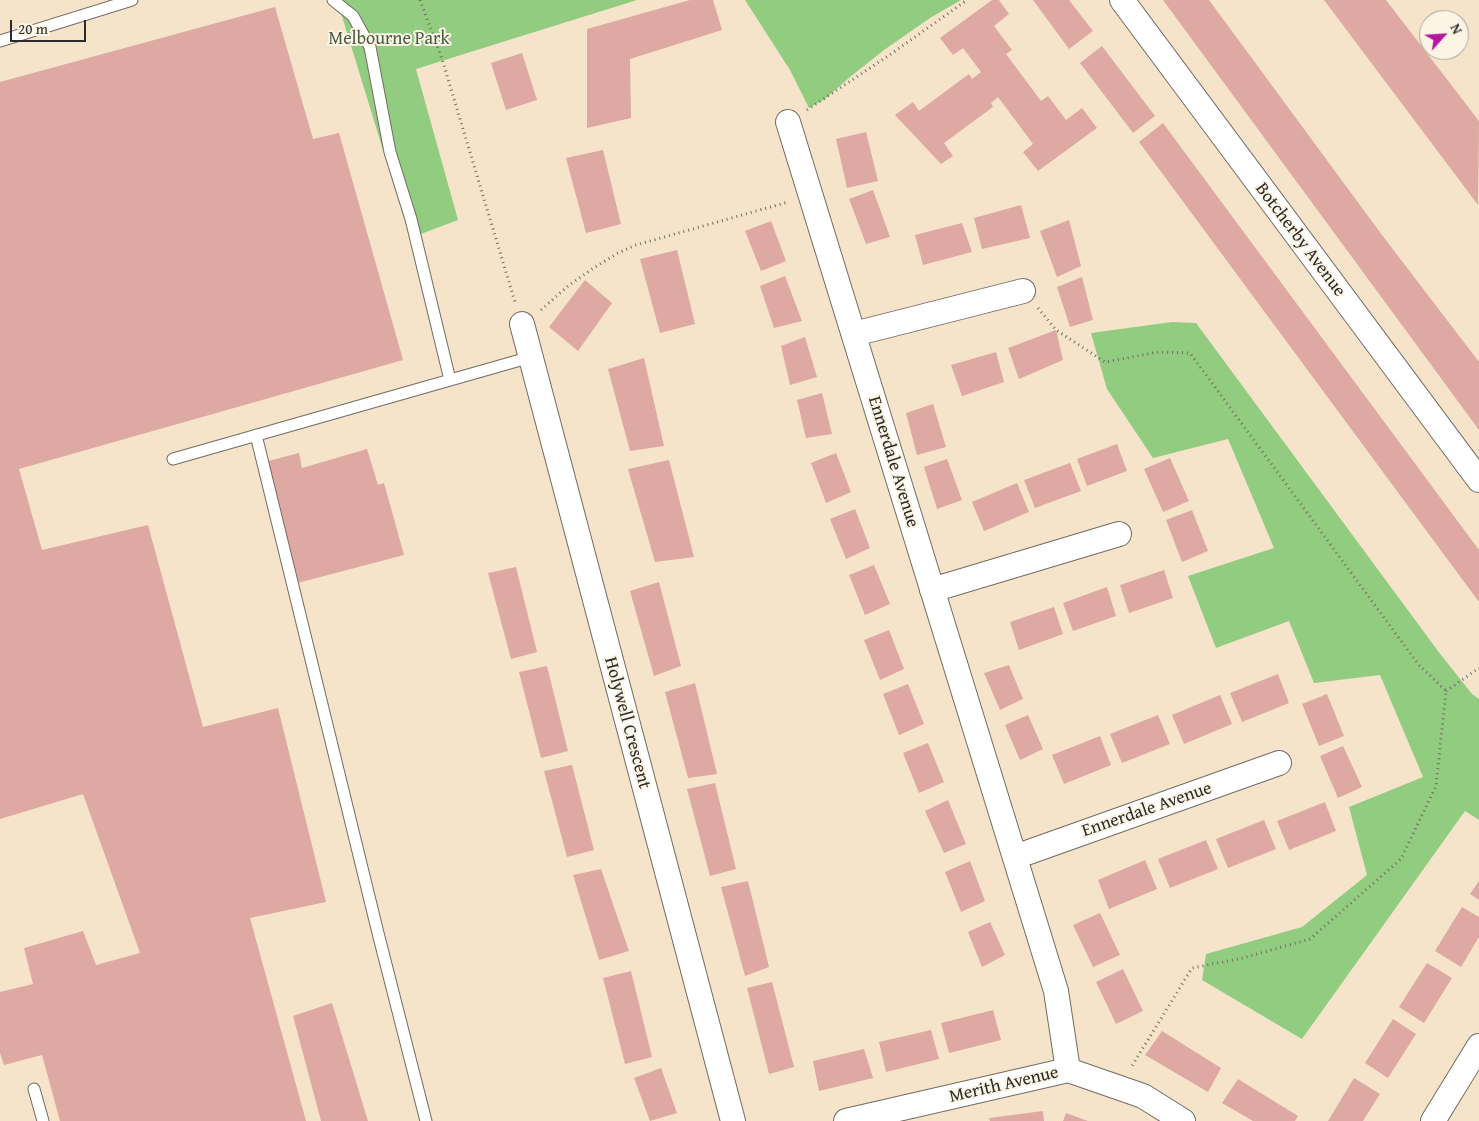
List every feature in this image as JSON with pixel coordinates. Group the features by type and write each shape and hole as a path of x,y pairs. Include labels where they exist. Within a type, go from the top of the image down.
{"street":[{"name":"Botcherby Avenue","path":"1122,0 1479,480"},
{"name":"Ennerdale Avenue","path":"788,122 1056,991 1068,1070"},
{"path":"854,334 1023,291"},
{"name":"Holywell Crescent","path":"522,324 733,1121"},
{"path":"932,590 1119,534"},
{"name":"Ennerdale Avenue","path":"1015,857 1279,763"},
{"path":"1433,1121 1479,1046"},
{"name":"Merith Avenue","path":"846,1121 1068,1070 1143,1096 1183,1121"}],"lane":[{"path":"0,41 132,0"},
{"path":"333,0 353,16 370,47 390,152 411,219 450,380"},
{"path":"173,459 531,357"},
{"path":"256,435 426,1121"},
{"path":"34,1089 43,1121"}],"path":[{"path":"420,0 442,59 522,324 568,286 618,253 636,245 811,195"},
{"path":"788,122 891,54 967,0"},
{"path":"1023,291 1056,330 1105,362 1159,352 1190,353 1418,664 1446,691"},
{"path":"1119,1088 1192,968 1243,958 1310,939 1401,858 1436,786 1446,691 1479,668"}],"green space":[{"name":"Melbourne Park","path":"337,0 637,0 416,69 458,220 410,238"},
{"path":"745,0 961,0 930,18 884,50 825,99 809,108 790,70"},
{"path":"1172,322 1196,323 1438,651 1472,694 1479,699 1479,820 1465,811 1302,1039 1202,980 1206,954 1302,927 1367,875 1349,807 1423,777 1380,675 1314,683 1289,621 1216,648 1188,576 1274,548 1228,439 1153,458 1107,389 1091,333"}],"building":[{"path":"690,0 713,0 722,30 630,59 631,118 587,128 587,29"},
{"path":"992,0 999,0 1009,14 994,26 1012,50 1006,54 1041,101 1048,96 1066,120 1082,108 1097,128 1038,171 1023,152 1033,144 998,97 991,103 993,107 944,143 953,156 941,164 895,115 913,102 919,111 969,74 972,79 981,72 963,48 953,55 940,38"},
{"path":"1033,0 1069,0 1093,31 1069,49"},
{"path":"1163,0 1209,0 1382,235 1479,362 1479,430"},
{"path":"1324,0 1386,0 1419,43 1419,60 1432,60 1479,121 1478,205"},
{"path":"275,7 313,139 339,133 403,360 19,469 42,550 148,525 203,727 278,708 326,902 250,918 306,1121 60,1121 42,1055 4,1065 0,1053 0,992 33,984 24,948 83,931 96,965 140,953 83,794 0,819 0,82"},
{"path":"1102,46 1155,116 1133,133 1080,63"},
{"path":"522,53 537,100 506,110 491,63"},
{"path":"1163,123 1479,550 1479,602 1139,142"},
{"path":"866,132 878,181 847,188 836,139"},
{"path":"603,150 621,224 586,233 566,158"},
{"path":"873,190 890,237 866,244 849,199"},
{"path":"1021,205 1030,238 982,249 974,218"},
{"path":"1069,220 1081,266 1057,277 1040,231"},
{"path":"771,221 786,261 761,271 745,231"},
{"path":"962,223 972,252 923,265 915,235"},
{"path":"677,250 695,324 660,333 640,259"},
{"path":"785,276 802,321 774,328 760,286"},
{"path":"1082,277 1093,320 1070,327 1057,287"},
{"path":"585,280 612,303 578,351 549,327"},
{"path":"1056,330 1063,360 1019,379 1008,348"},
{"path":"805,337 817,377 790,385 781,346"},
{"path":"996,352 1004,382 962,396 951,365"},
{"path":"644,358 664,446 630,451 608,369"},
{"path":"822,393 832,434 806,438 797,400"},
{"path":"933,404 946,447 917,455 906,413"},
{"path":"1117,444 1127,471 1087,486 1077,459"},
{"path":"367,449 378,485 384,483 404,555 290,585 257,464 299,453 302,468"},
{"path":"836,453 851,492 826,503 811,463"},
{"path":"1170,458 1189,501 1163,512 1144,469"},
{"path":"947,459 962,500 937,509 924,467"},
{"path":"669,460 694,557 655,562 628,469"},
{"path":"1070,463 1081,491 1035,508 1024,480"},
{"path":"1017,483 1029,512 984,531 972,502"},
{"path":"855,509 870,548 846,559 830,519"},
{"path":"1192,510 1208,551 1182,562 1166,520"},
{"path":"874,565 890,604 865,615 849,575"},
{"path":"516,567 537,652 511,659 488,573"},
{"path":"1164,570 1173,598 1129,613 1120,585"},
{"path":"659,582 681,666 654,676 630,591"},
{"path":"1107,587 1116,616 1073,631 1063,603"},
{"path":"1054,607 1063,634 1019,650 1010,622"},
{"path":"889,630 904,669 880,680 864,640"},
{"path":"1009,665 1023,699 1000,710 984,673"},
{"path":"547,666 568,751 541,758 519,672"},
{"path":"1278,674 1289,703 1242,722 1230,693"},
{"path":"695,683 717,774 688,778 665,692"},
{"path":"908,684 924,724 899,735 883,694"},
{"path":"1327,694 1344,736 1319,746 1302,704"},
{"path":"1220,695 1232,724 1184,744 1172,715"},
{"path":"1028,715 1043,749 1020,760 1005,725"},
{"path":"1158,715 1170,744 1122,763 1110,734"},
{"path":"1100,736 1111,765 1064,784 1052,755"},
{"path":"928,743 944,782 919,793 903,753"},
{"path":"1343,746 1362,787 1338,798 1320,756"},
{"path":"572,765 594,850 567,857 544,771"},
{"path":"715,783 736,869 710,876 687,789"},
{"path":"948,800 966,844 944,853 925,811"},
{"path":"1325,802 1336,831 1289,850 1277,821"},
{"path":"1264,820 1276,849 1228,868 1216,839"},
{"path":"1206,840 1218,869 1170,888 1158,859"},
{"path":"1145,860 1157,889 1109,909 1098,880"},
{"path":"970,861 985,901 961,912 945,872"},
{"path":"601,869 629,951 599,960 573,875"},
{"path":"748,881 769,967 745,976 721,887"},
{"path":"1479,881 1479,900 1470,894"},
{"path":"1462,907 1479,917 1479,937 1461,967 1435,951"},
{"path":"1100,913 1120,955 1093,967 1073,925"},
{"path":"990,922 1005,955 982,967 968,932"},
{"path":"1427,963 1452,978 1424,1023 1399,1007"},
{"path":"1123,969 1143,1011 1116,1024 1096,982"},
{"path":"631,971 652,1057 625,1064 603,978"},
{"path":"772,982 794,1067 769,1074 747,988"},
{"path":"332,1003 368,1121 321,1121 293,1016"},
{"path":"993,1010 1001,1040 949,1053 941,1023"},
{"path":"1393,1019 1416,1034 1388,1078 1365,1063"},
{"path":"931,1030 939,1059 886,1072 879,1042"},
{"path":"1162,1031 1221,1068 1208,1092 1145,1055"},
{"path":"864,1049 873,1078 819,1091 813,1061"},
{"path":"661,1068 677,1113 650,1121 634,1078"},
{"path":"1354,1078 1380,1094 1363,1121 1328,1121"},
{"path":"1238,1079 1298,1116 1295,1121 1253,1121 1222,1103"},
{"path":"1043,1111 1044,1121 990,1121 989,1118"},
{"path":"1066,1113 1088,1121 1063,1121"}]}
